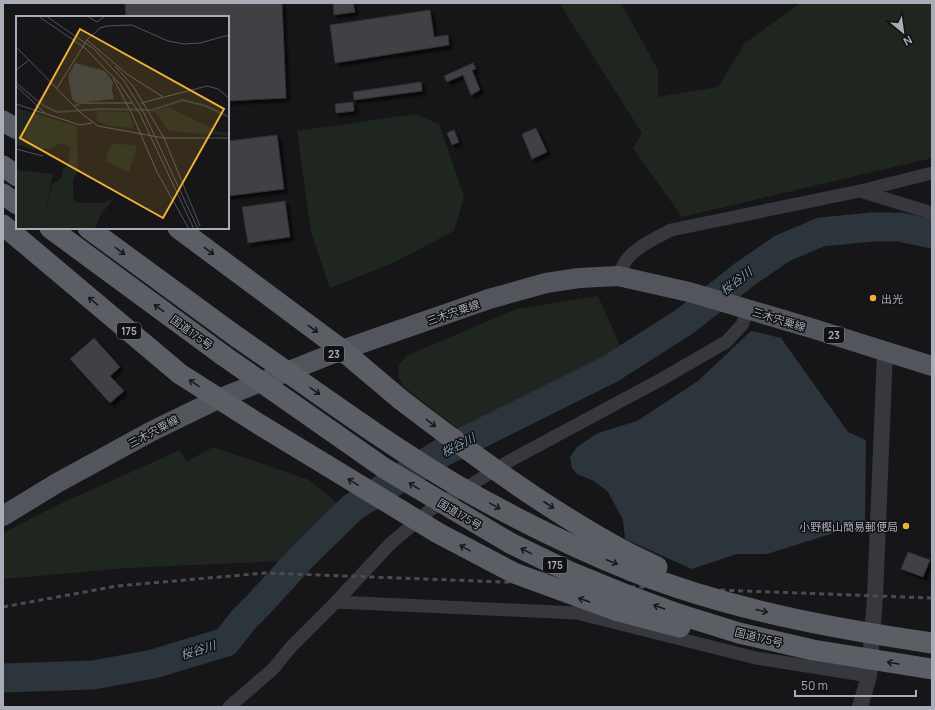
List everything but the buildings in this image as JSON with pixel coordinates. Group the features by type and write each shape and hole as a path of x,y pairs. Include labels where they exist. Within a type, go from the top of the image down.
{"highway":[{"path":"3,121 16,128"},
{"path":"3,166 16,175"},
{"path":"3,194 16,203"},
{"name":"175","path":"3,225 180,374 218,399 438,533 514,573 615,610 677,627 747,641 813,650"},
{"name":"国道175号","path":"51,229 224,356 384,468 510,543 570,572 624,594 664,609 739,633 813,650 932,669"},
{"name":"国道175号","path":"89,229 237,337 402,451 458,485 521,520 633,571 693,592 795,620 857,632 932,643"},
{"name":"175","path":"179,229 342,350 400,399 442,431 520,487 614,546 675,576 742,606"}],"main road":[{"name":"三木宍粟線","path":"3,516 152,431 218,399 342,350 489,299 546,283 579,278 618,276 689,292 932,366"}],"street":[{"path":"618,276 626,260 637,250 671,230 860,191 932,173"},
{"path":"860,191 932,213"},
{"path":"228,707 273,669 291,647 336,602 390,544 430,510 511,460 660,380 726,342 742,325 742,308"},
{"path":"860,707 869,676 875,597 885,352"},
{"path":"336,602 577,613 756,658 869,676"}],"shaded area":[{"path":"559,3 621,3 658,70 658,97 718,87 745,43 800,3 932,3 932,158 682,217 633,148 642,133"},
{"path":"415,114 439,124 464,197 454,231 391,264 330,288 311,232 297,131"},
{"path":"598,296 622,350 558,388 462,432 404,387 398,376 399,364 408,355 516,309"},
{"path":"751,331 781,338 848,432 866,440 865,529 840,531 767,554 737,554 692,569 625,539 623,520 608,492 594,481 577,474 572,468 570,457 578,446 598,433 637,421 698,381"},
{"path":"213,447 309,480 342,507 281,561 128,568 3,579 3,533 53,507 180,450 186,462"}],"waterway":[{"name":"桜谷川","path":"3,678 93,675 153,664 226,642 244,619 303,556 353,507 443,452 610,369 684,322 745,274 783,248 821,232 872,227 900,227 932,234"}],"railway":[{"path":"3,607 117,586 265,573 932,598"}],"place":[{"name":"出光","path":"873,298"},
{"name":"小野樫山簡易郵便局","path":"906,526"}]}
